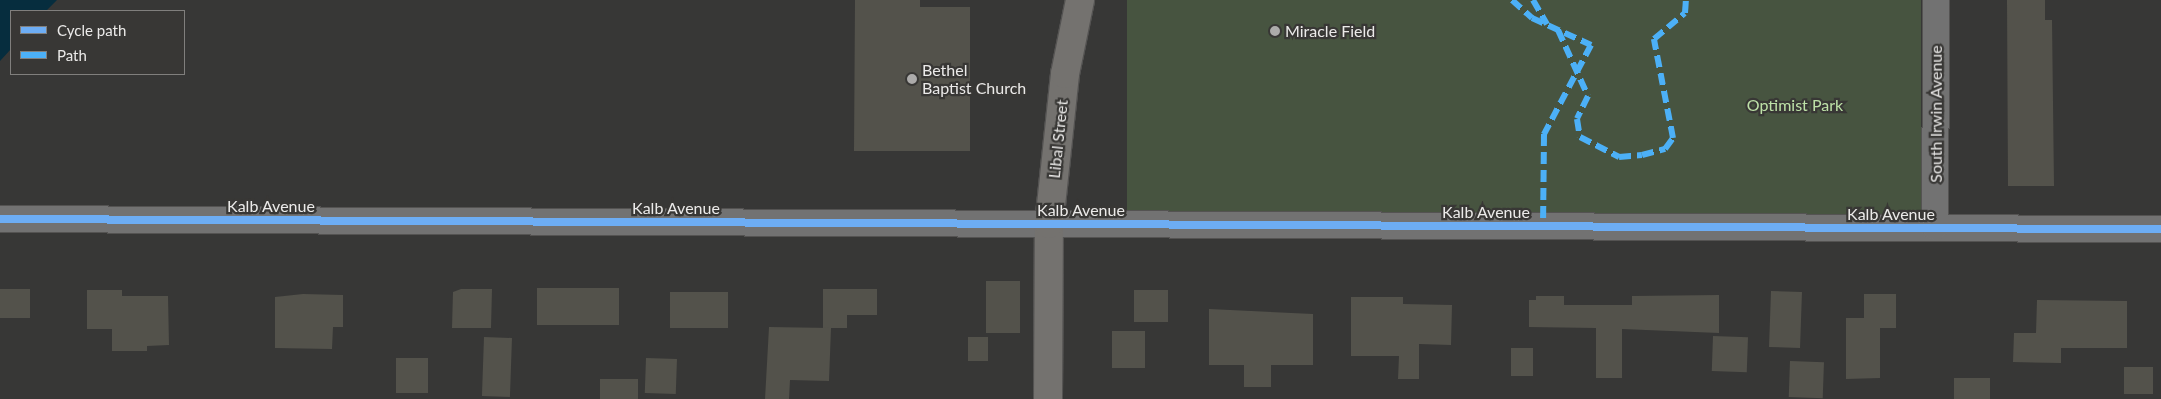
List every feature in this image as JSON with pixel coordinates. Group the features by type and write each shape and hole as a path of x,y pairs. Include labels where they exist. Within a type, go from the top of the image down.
{"street":[{"name":"Libal Street","path":"1048,399 1048,224 1065,74 1080,0"},
{"name":"South Irwin Avenue","path":"1935,228 1936,0"},
{"name":"Kalb Avenue","path":"0,218 2161,229"}],"green space":[{"name":"Optimist Park","path":"1127,0 1921,0 1921,215 1127,215"}],"water":[{"path":"0,0 57,0 47,10 10,10 10,50 0,61"}],"building":[{"name":"Bethel Baptist Church","path":"855,0 920,0 920,7 970,7 970,151 854,151"},
{"path":"2007,0 2045,0 2045,20 2052,20 2054,186 2008,186"},
{"path":"986,281 1020,281 1020,333 986,333"},
{"path":"537,288 619,288 619,325 537,325"},
{"path":"0,289 30,289 30,318 0,318"},
{"path":"461,289 492,289 491,328 452,328 453,292"},
{"path":"823,289 877,289 877,315 847,315 847,328 823,328"},
{"path":"87,290 122,290 122,296 168,296 169,345 147,346 147,351 112,351 112,329 87,329"},
{"path":"1134,290 1168,290 1168,322 1134,322"},
{"path":"1771,291 1802,292 1800,348 1769,347"},
{"path":"670,292 728,292 728,328 670,328"},
{"path":"303,294 343,295 343,327 333,327 332,349 275,348 275,297"},
{"path":"1864,294 1896,294 1896,328 1880,328 1880,378 1846,379 1846,318 1864,318"},
{"path":"1719,295 1719,333 1622,329 1622,378 1596,378 1596,328 1529,327 1529,300 1536,300 1536,296 1564,296 1564,305 1632,305 1632,296"},
{"path":"1351,297 1403,297 1403,304 1452,305 1451,345 1419,344 1419,379 1398,379 1399,356 1351,356"},
{"path":"2037,300 2127,301 2127,348 2061,348 2061,363 2013,362 2014,333 2036,333"},
{"path":"1209,309 1313,314 1313,365 1271,365 1271,387 1244,387 1244,365 1209,365"},
{"path":"769,327 831,328 829,381 790,380 789,399 765,399"},
{"path":"1112,331 1145,331 1145,368 1112,368"},
{"path":"1713,336 1748,337 1747,372 1712,371"},
{"path":"484,337 512,338 510,397 482,396"},
{"path":"968,337 988,337 988,361 968,361"},
{"path":"1511,348 1533,348 1533,376 1511,376"},
{"path":"396,358 428,358 428,393 396,393"},
{"path":"646,358 677,359 676,394 645,393"},
{"path":"1790,361 1824,362 1823,398 1789,397"},
{"path":"2124,367 2153,367 2153,394 2124,394"},
{"path":"1954,378 1990,378 1990,399 1954,399"},
{"path":"600,379 638,379 638,399 600,399"}],"marked path":[{"path":"1512,0 1532,18 1591,45 1544,134 1543,226"},
{"path":"1533,0 1547,24"},
{"path":"1558,30 1588,96 1577,119 1580,137 1619,157 1642,155 1665,149 1673,138 1654,39 1685,13 1686,0"}],"cycle path":[{"path":"0,219 2161,229"}],"place":[{"name":"Miracle Field","path":"1275,31"},
{"name":"Bethel Baptist Church","path":"912,79"}]}
